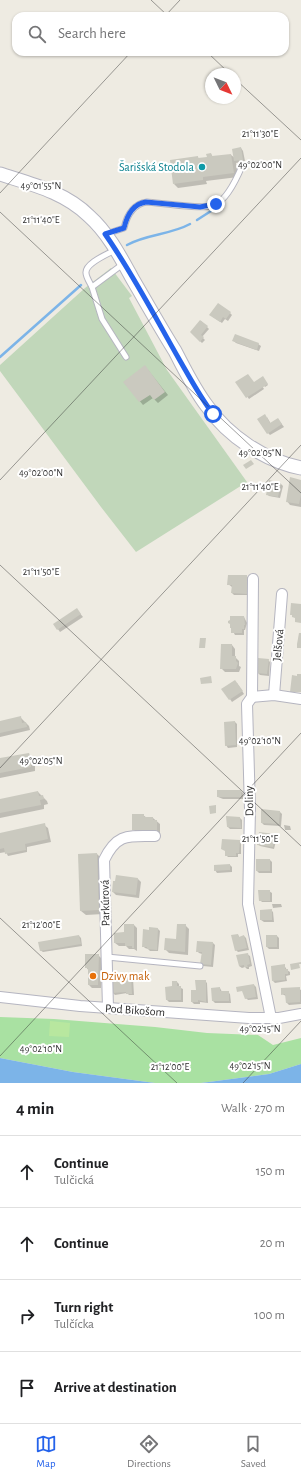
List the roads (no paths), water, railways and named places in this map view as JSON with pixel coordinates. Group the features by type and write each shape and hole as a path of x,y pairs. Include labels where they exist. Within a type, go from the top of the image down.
{"street":[{"path":"0,174 41,187 75,204 90,216 105,234 119,255 190,379 213,414 234,435 247,444 272,458 301,468"},
{"name":"Doliny","path":"253,579 252,697 247,704 250,809 248,904 271,1018"},
{"name":"Jelšová","path":"274,695 282,594"},
{"path":"252,697 274,695 301,699"},
{"name":"Parkúrová","path":"108,1008 104,860 113,845 121,839 132,836 155,836"},
{"name":"Pod Bikošom","path":"0,997 108,1008 249,1018 271,1018"},
{"path":"271,1018 301,1014"}],"lane":[{"path":"105,234 124,228 130,212 140,203 146,202 200,207 216,204 228,192 242,166"},
{"path":"92,287 119,255"},
{"path":"119,255 92,263 86,268 86,274 92,287 102,319 126,357"},
{"path":"107,957 200,966"}],"water":[{"path":"0,1058 73,1072 155,1083 0,1083"},
{"path":"301,1064 301,1083 201,1083 269,1074"}],"waterway":[{"path":"197,220 211,211"},
{"path":"127,245 134,241 182,228 190,224"},
{"path":"0,357 81,285"}],"place":[{"name":"Šarišská Stodola","path":"202,167"},
{"name":"Dzivy mak","path":"93,976"}]}
